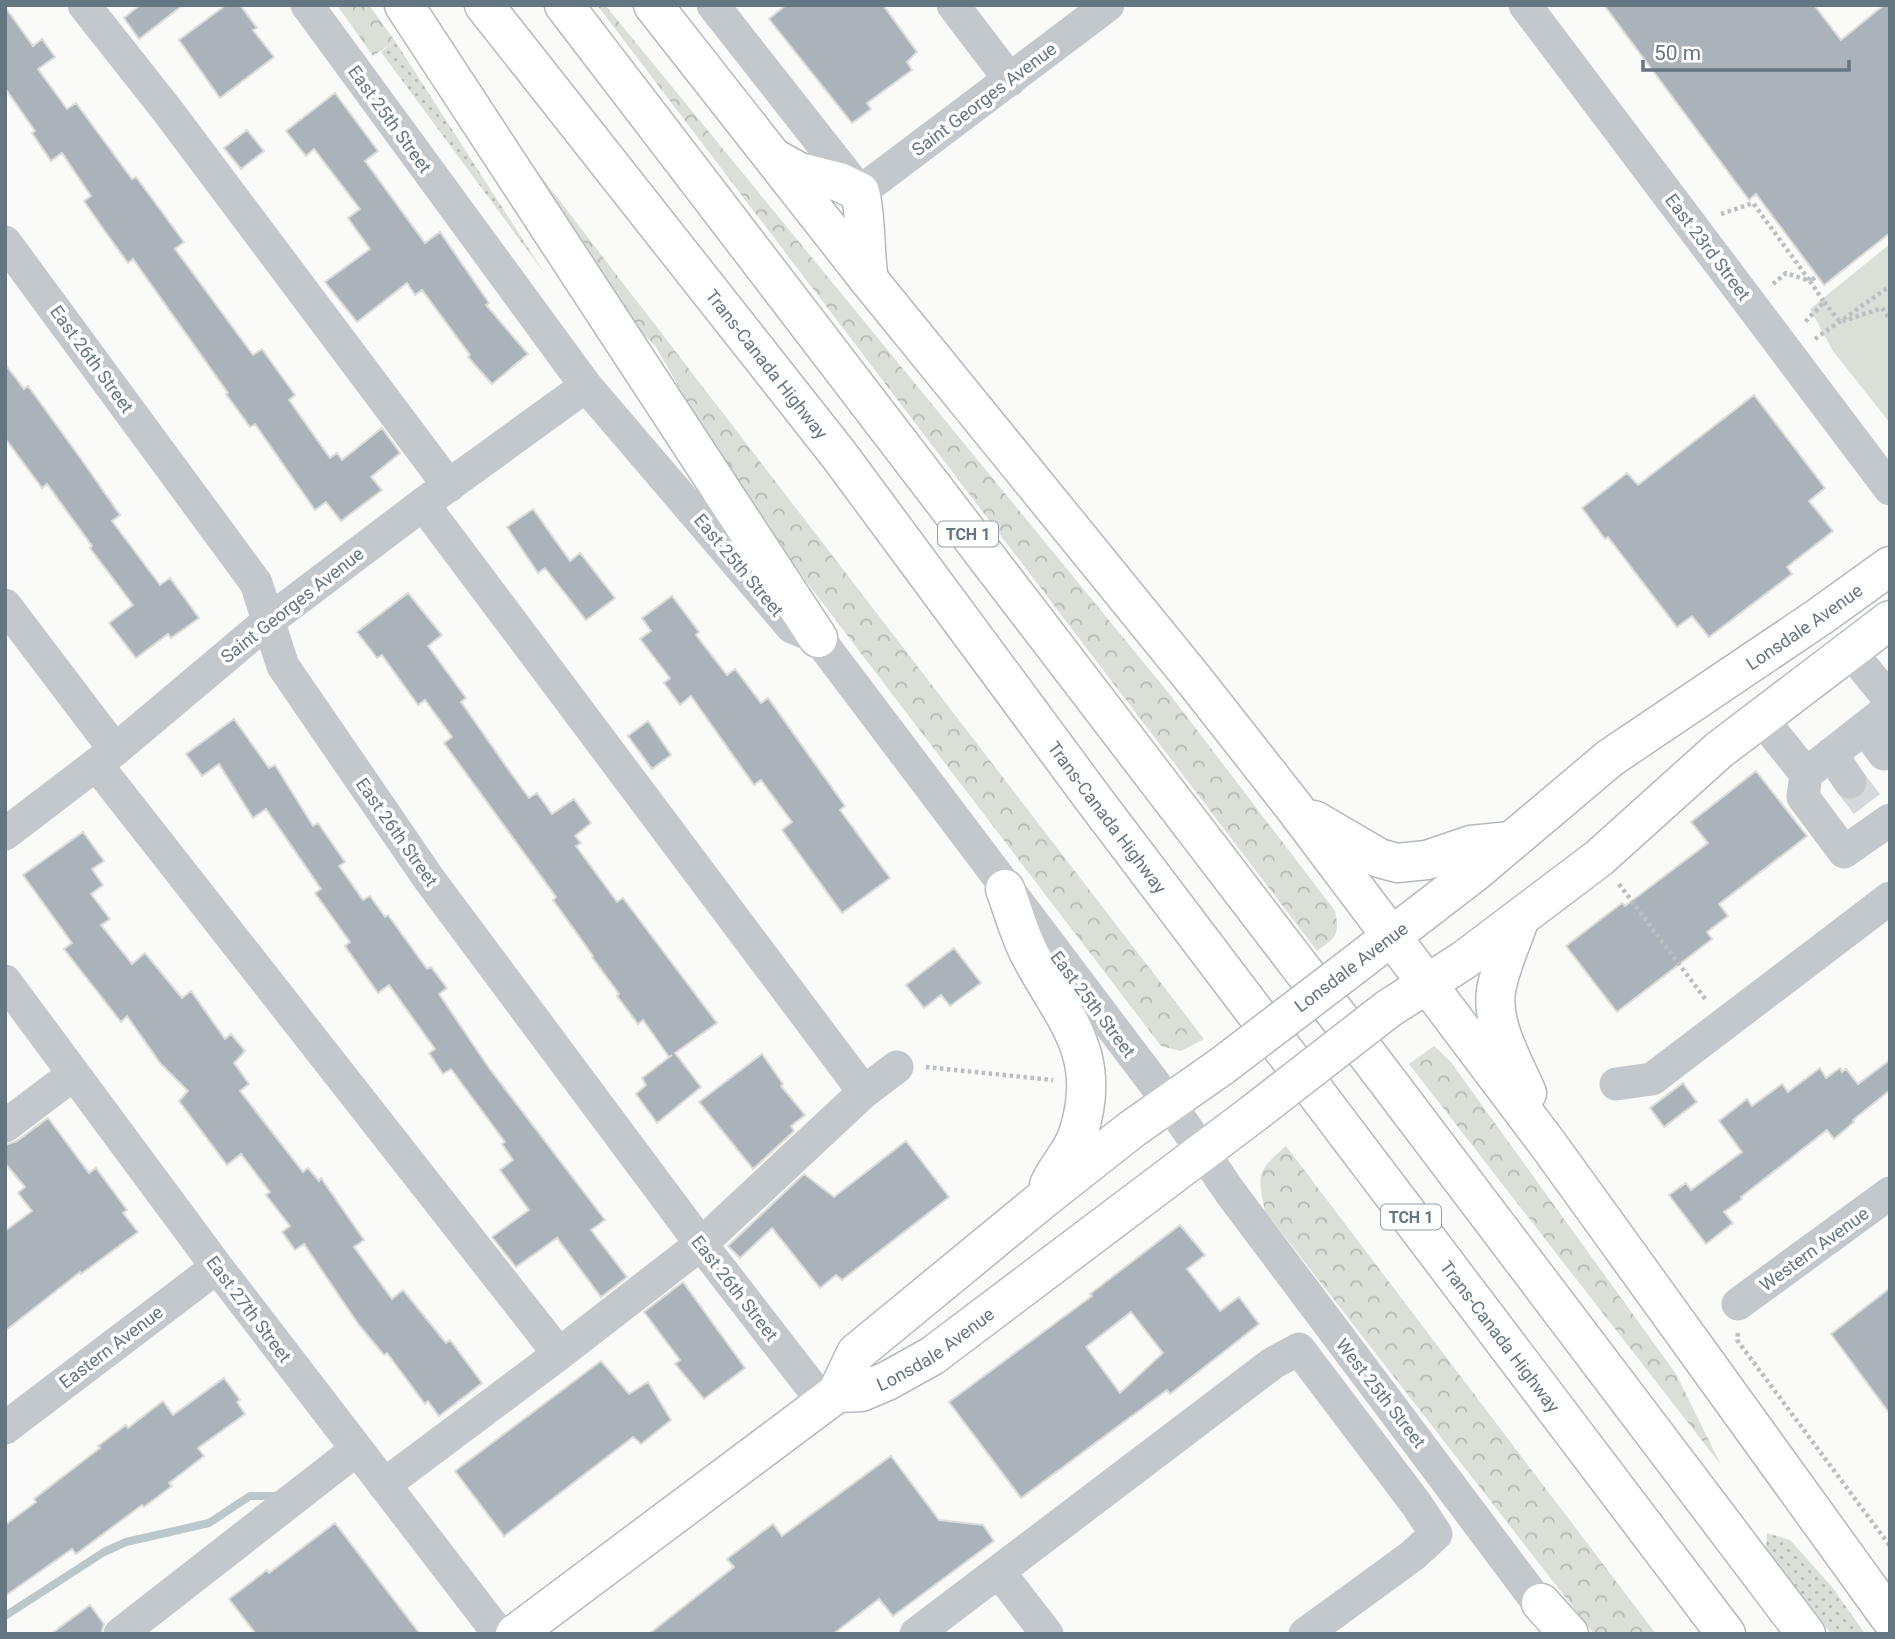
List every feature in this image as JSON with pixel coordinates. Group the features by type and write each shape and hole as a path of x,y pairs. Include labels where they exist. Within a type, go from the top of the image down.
{"main road":[{"path":"404,5 818,638"},
{"name":"Trans-Canada Highway","path":"484,5 839,455 1095,801 1726,1634"},
{"name":"TCH 1","path":"564,5 1381,1073 1806,1634"},
{"path":"653,5 869,280 1294,807 1550,1147 1890,1618"},
{"path":"773,157 799,172 839,182 860,192 866,216 865,257 869,280"},
{"name":"Lonsdale Avenue","path":"515,1634 831,1398 856,1353 1132,1129 1222,1066 1475,872 1610,758 1890,566"},
{"name":"Lonsdale Avenue","path":"831,1398 861,1392 932,1356 1388,1009 1464,960 1600,858 1719,750 1890,620"},
{"path":"1294,807 1379,858 1396,863 1427,860 1471,845 1511,841"},
{"path":"1005,889 1028,951 1071,1024 1083,1053 1087,1083 1078,1135 1042,1200"},
{"path":"1520,918 1496,989 1498,1024 1550,1147"},
{"path":"1551,1619 1569,1634"}],"street":[{"path":"84,5 167,110 436,495 864,1092"},
{"name":"East 25th Street","path":"307,5 586,386 792,627 818,638 1170,1104 1202,1151"},
{"path":"713,5 860,192"},
{"path":"953,5 1010,80"},
{"name":"Saint Georges Avenue","path":"860,192 1108,5"},
{"name":"East 23rd Street","path":"1525,5 1890,489"},
{"name":"East 26th Street","path":"5,242 256,583 283,666 429,879 701,1244 831,1398"},
{"name":"Saint Georges Avenue","path":"5,834 105,757 268,622 586,386"},
{"path":"5,605 105,757 559,1354"},
{"path":"1850,651 1890,700"},
{"path":"1761,718 1819,764 1872,808 1844,852 1804,797 1819,764 1880,730"},
{"path":"1616,1084 1652,1079 1890,898"},
{"name":"East 27th Street","path":"5,981 356,1450 499,1634"},
{"path":"384,1485 701,1244 864,1092 897,1067"},
{"path":"5,1126 74,1074"},
{"name":"West 25th Street","path":"1202,1151 1331,1328 1551,1619"},
{"name":"Western Avenue","path":"1738,1304 1890,1193"},
{"name":"Eastern Avenue","path":"5,1428 217,1266"},
{"path":"916,1634 1273,1363 1299,1349 1436,1534 1412,1556 1304,1634"},
{"path":"120,1634 356,1450"},
{"path":"999,1572 1047,1634"}],"path":[{"path":"1721,214 1753,204 1840,322"},
{"path":"1773,284 1786,273 1810,281"},
{"path":"1810,281 1817,276"},
{"path":"1815,339 1890,286"},
{"path":"1803,324 1824,302"},
{"path":"1840,322 1882,308 1890,318"},
{"path":"1600,858 1723,1024"},
{"path":"897,1067 933,1067 1062,1081"},
{"path":"1738,1304 1737,1340 1890,1546"}],"green space":[{"path":"337,5 369,5 395,41 373,56"},
{"path":"597,5 605,5 1171,696 1335,911 1337,931 1329,942 1317,951"},
{"path":"423,23 1204,1039 1181,1051 1161,1046 805,580 710,441 656,347 593,281"},
{"path":"395,41 545,274 381,52"},
{"path":"1890,244 1890,423 1833,351 1810,309"},
{"path":"1434,1046 1450,1061 1676,1374 1721,1465 1409,1064"},
{"path":"1286,1146 1656,1634 1594,1634 1265,1211 1260,1180 1269,1162"},
{"path":"1767,1533 1790,1540 1833,1588 1865,1634 1831,1634 1766,1548"}],"building":[{"path":"140,5 183,5 139,39 124,18"},
{"path":"226,5 240,5 257,28 253,30 274,57 220,98 179,40"},
{"path":"786,5 883,5 917,52 907,62 912,70 867,103 871,109 852,123 769,19"},
{"path":"1604,5 1814,5 1841,40 1884,5 1890,5 1890,233 1824,285 1756,194 1749,200"},
{"path":"5,7 33,46 42,39 55,57 38,69 67,109 76,103 132,179 136,177 184,242 175,249 253,355 262,349 295,395 289,400 330,458 337,453 342,460 382,428 400,453 371,477 382,490 341,521 326,502 315,510 255,424 250,427 226,394 228,393 133,259 128,263 104,230 84,201 91,196 62,153 51,161 32,133 35,131 5,88"},
{"path":"335,93 378,151 365,161 425,243 440,232 489,303 486,305 528,354 492,384 468,357 470,355 422,290 415,295 407,283 357,322 325,282 370,249 348,218 360,209 314,149 306,156 286,131"},
{"path":"247,130 264,151 241,169 224,148"},
{"path":"5,364 24,389 28,386 81,459 120,515 112,521 160,585 170,578 199,618 171,638 168,634 136,658 109,623 133,605 47,484 42,488 5,438"},
{"path":"1754,395 1825,488 1809,501 1833,531 1787,567 1792,574 1709,637 1692,616 1677,627 1608,537 1605,539 1582,508 1627,473 1638,485"},
{"path":"533,509 570,561 580,553 615,598 586,620 545,568 538,573 507,527"},
{"path":"408,593 442,635 428,646 466,698 461,702 510,772 529,798 537,793 552,814 574,799 591,823 575,836 581,843 576,846 617,902 623,898 717,1023 675,1053 701,1087 657,1123 636,1094 646,1085 642,1078 672,1055 669,1057 643,1020 638,1024 617,996 619,994 553,900 556,897 444,743 452,737 425,700 418,705 382,655 377,658 357,632"},
{"path":"672,596 699,632 696,635 727,675 735,669 761,703 768,698 845,806 840,810 890,878 842,913 782,830 792,822 761,780 754,785 691,696 680,705 664,683 670,678 640,639 651,631 642,618"},
{"path":"234,719 269,768 275,765 313,826 318,823 345,862 339,866 363,900 370,896 385,917 388,915 427,969 431,967 447,988 439,994 489,1068 605,1220 591,1230 627,1277 601,1297 557,1238 516,1267 492,1237 529,1210 500,1170 513,1160 502,1144 505,1142 451,1069 443,1074 429,1053 435,1049 389,985 378,993 345,946 350,942 315,893 321,889 266,809 253,818 219,764 202,776 186,754"},
{"path":"648,721 671,755 652,769 628,736"},
{"path":"1756,771 1807,836 1719,904 1728,916 1707,932 1712,939 1617,1012 1566,946 1622,903 1625,906 1708,843 1691,822"},
{"path":"83,832 104,861 92,869 103,885 91,894 110,919 101,925 132,964 145,953 182,998 191,991 225,1039 231,1034 245,1051 234,1063 249,1084 240,1091 303,1172 308,1168 319,1181 321,1178 364,1240 354,1247 392,1299 403,1290 446,1343 450,1340 482,1383 439,1416 428,1401 425,1404 387,1353 384,1355 359,1325 304,1244 295,1250 282,1232 290,1226 266,1195 270,1192 241,1154 227,1165 179,1101 188,1091 161,1064 127,1016 121,1022 64,949 72,943 23,875"},
{"path":"954,948 981,983 950,1006 941,995 924,1008 906,985"},
{"path":"762,1054 783,1084 781,1086 805,1115 791,1126 794,1131 753,1169 699,1102"},
{"path":"1890,1060 1890,1090 1834,1139 1827,1130 1741,1197 1742,1199 1724,1212 1733,1223 1706,1244 1669,1195 1686,1183 1691,1190 1742,1152 1719,1121 1747,1099 1752,1106 1782,1084 1788,1092 1820,1068 1826,1078 1840,1068 1842,1072 1846,1069 1858,1084"},
{"path":"1683,1083 1697,1102 1664,1127 1650,1108"},
{"path":"48,1118 89,1173 96,1168 127,1210 123,1213 138,1232 81,1274 80,1272 5,1331 5,1231 32,1211 18,1193 25,1187 5,1163 5,1145 17,1141"},
{"path":"906,1141 949,1197 842,1280 836,1275 820,1288 772,1228 740,1258 728,1246 804,1174 834,1197"},
{"path":"1180,1225 1205,1255 1187,1269 1220,1311 1239,1297 1259,1324 1170,1394 1167,1390 1021,1498 949,1402 1092,1296 1090,1294","holes":["1131,1312 1163,1353 1120,1393 1086,1347"]},
{"path":"683,1282 745,1368 704,1399 675,1364 680,1360 644,1312"},
{"path":"1890,1288 1890,1414 1831,1334"},
{"path":"601,1361 629,1394 648,1382 671,1420 641,1444 633,1437 504,1536 455,1471"},
{"path":"224,1378 240,1400 237,1402 245,1414 198,1448 204,1456 169,1483 172,1486 144,1507 142,1505 76,1554 72,1549 5,1596 5,1525 126,1425 128,1428 163,1401 173,1415"},
{"path":"891,1456 939,1520 983,1525 994,1541 893,1616 879,1599 833,1634 649,1634 734,1567 727,1559 773,1524 782,1536"},
{"path":"335,1523 420,1634 256,1634 229,1599 267,1570 269,1573"},
{"path":"90,1605 104,1624 101,1634 51,1634"}],"waterway":[{"path":"5,1616 104,1552 126,1542 209,1523 250,1496 279,1496"}],"tunnel":[{"path":"1850,782 1867,804"}]}
